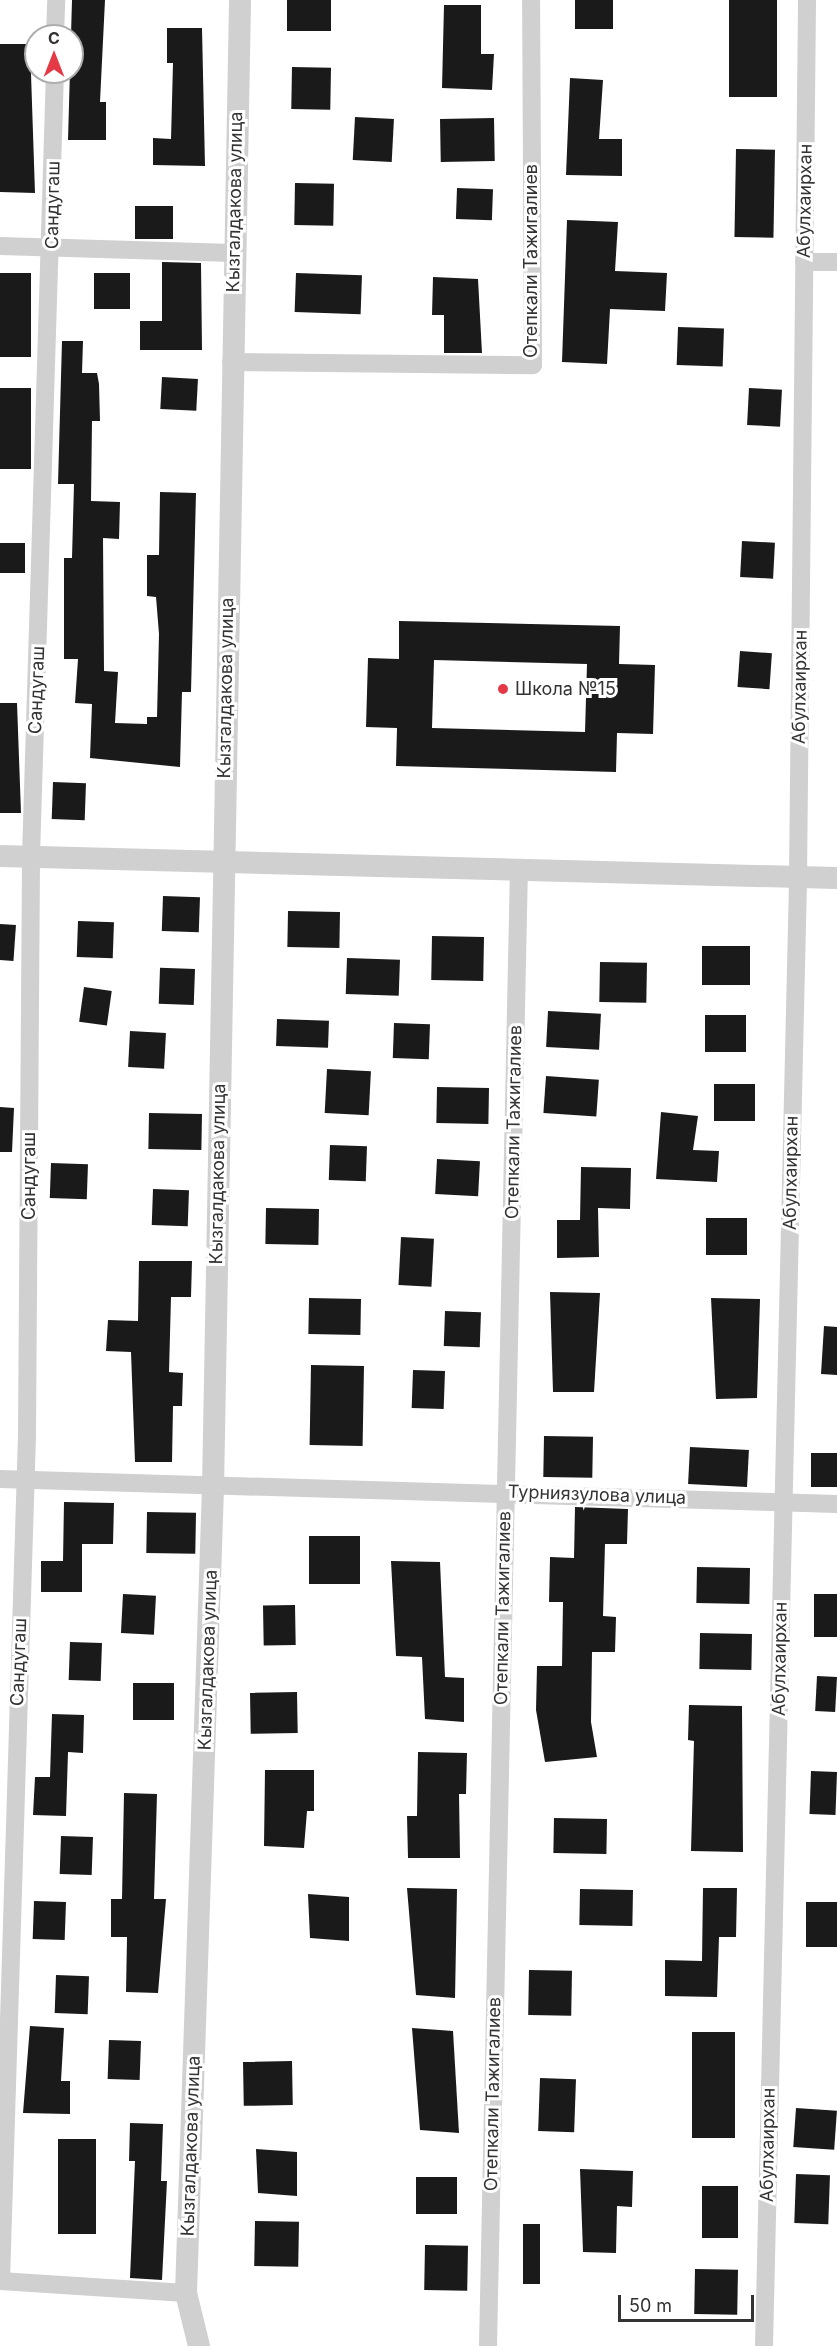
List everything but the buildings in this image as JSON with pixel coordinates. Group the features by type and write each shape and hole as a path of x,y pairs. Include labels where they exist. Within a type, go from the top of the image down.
{"street":[{"path":"55,24 56,0"},
{"name":"Кызгалдакова улица","path":"199,2346 186,2293 213,1489 231,362 240,0"},
{"name":"Отепкали Тажигалиев","path":"231,362 533,365 531,0"},
{"name":"Абулхаирхан","path":"764,2346 798,877 807,0"},
{"name":"Сандугаш","path":"1,2281 25,1481 31,856 53,251 55,84"},
{"path":"0,246 53,251 233,253"},
{"path":"804,262 837,262"},
{"path":"0,856 223,860 519,871 837,878"},
{"name":"Отепкали Тажигалиев","path":"488,2346 519,871"},
{"name":"Турниязулова улица","path":"0,1479 213,1489 506,1491 837,1504"},
{"path":"1,2281 186,2293"}],"place":[{"name":"Школа №15","path":"503,689"}]}
